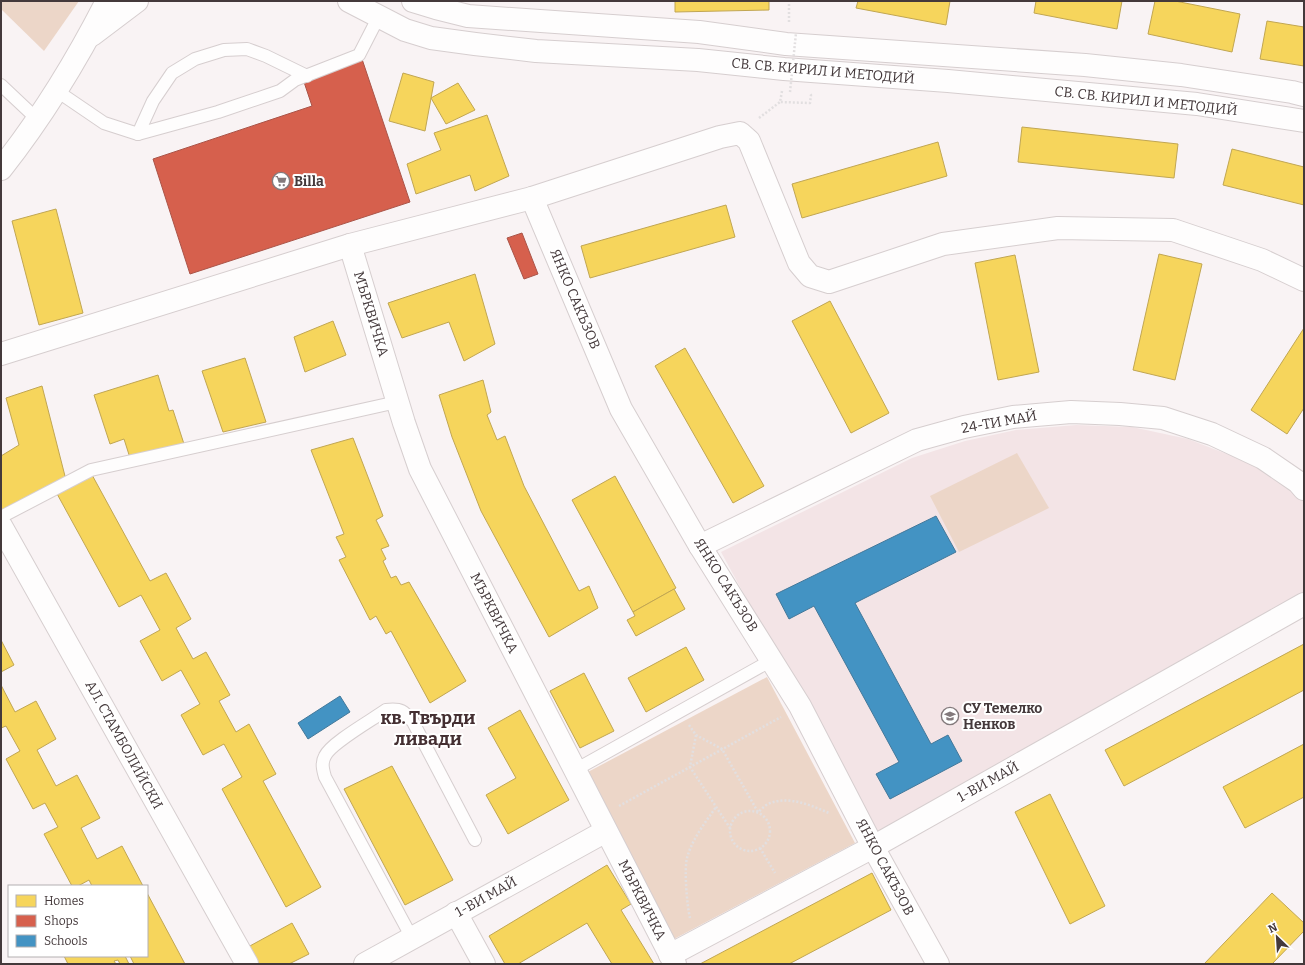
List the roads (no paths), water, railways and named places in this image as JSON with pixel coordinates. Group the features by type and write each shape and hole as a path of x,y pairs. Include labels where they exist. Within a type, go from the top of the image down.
{"street":[{"path":"1,169 57,91 87,40 107,1"},
{"path":"87,40 137,1"},
{"name":"СВ. СВ. КИРИЛ И МЕТОДИЙ","path":"349,1 405,30 432,38 475,44 536,51 698,60 784,69 948,81 1197,104 1304,121"},
{"name":"СВ. СВ. КИРИЛ И МЕТОДИЙ","path":"413,1 468,16 699,32 786,44 1107,67 1181,74 1304,95"},
{"path":"1,354 350,245 532,198 720,137 740,133 749,141 799,263 810,276 829,282 943,244 1058,228 1173,230 1262,260 1304,280"},
{"name":"ЯНКО САКЪЗОВ","path":"532,198 621,410 700,546 800,706 873,847 938,964"},
{"name":"МЪРКВИЧКА","path":"350,245 397,402 420,469 673,960"},
{"name":"24-ТИ МАЙ","path":"700,546 917,440 964,427 1013,417 1071,412 1163,418 1212,434 1263,458 1298,482 1304,489"},
{"name":"АЛ. СТАМБОЛИЙСКИ","path":"1,526 247,964"},
{"name":"1-ВИ МАЙ","path":"673,960 696,942 873,847 1304,604"},
{"name":"1-ВИ МАЙ","path":"365,964 456,914 603,824"},
{"path":"456,914 484,964"}],"lane":[{"path":"57,91 104,123 138,134 218,112 280,91 295,80 359,55 379,16"},
{"path":"138,134 153,101 172,72 195,60 224,50 247,49 266,56 307,76"},
{"path":"1,85 37,119"},
{"path":"1,517 91,470 397,402"},
{"path":"575,770 772,660"},
{"path":"412,938 325,778 322,767 324,757 327,752 330,748 386,710 396,709 405,712 414,722 475,840"}],"place":[{"name":"Billa","path":"281,181"},
{"name":"СУ Темелко Ненков","path":"950,716"}],"district":[{"name":"кв. Твърди ливади","path":"428,728"}]}
